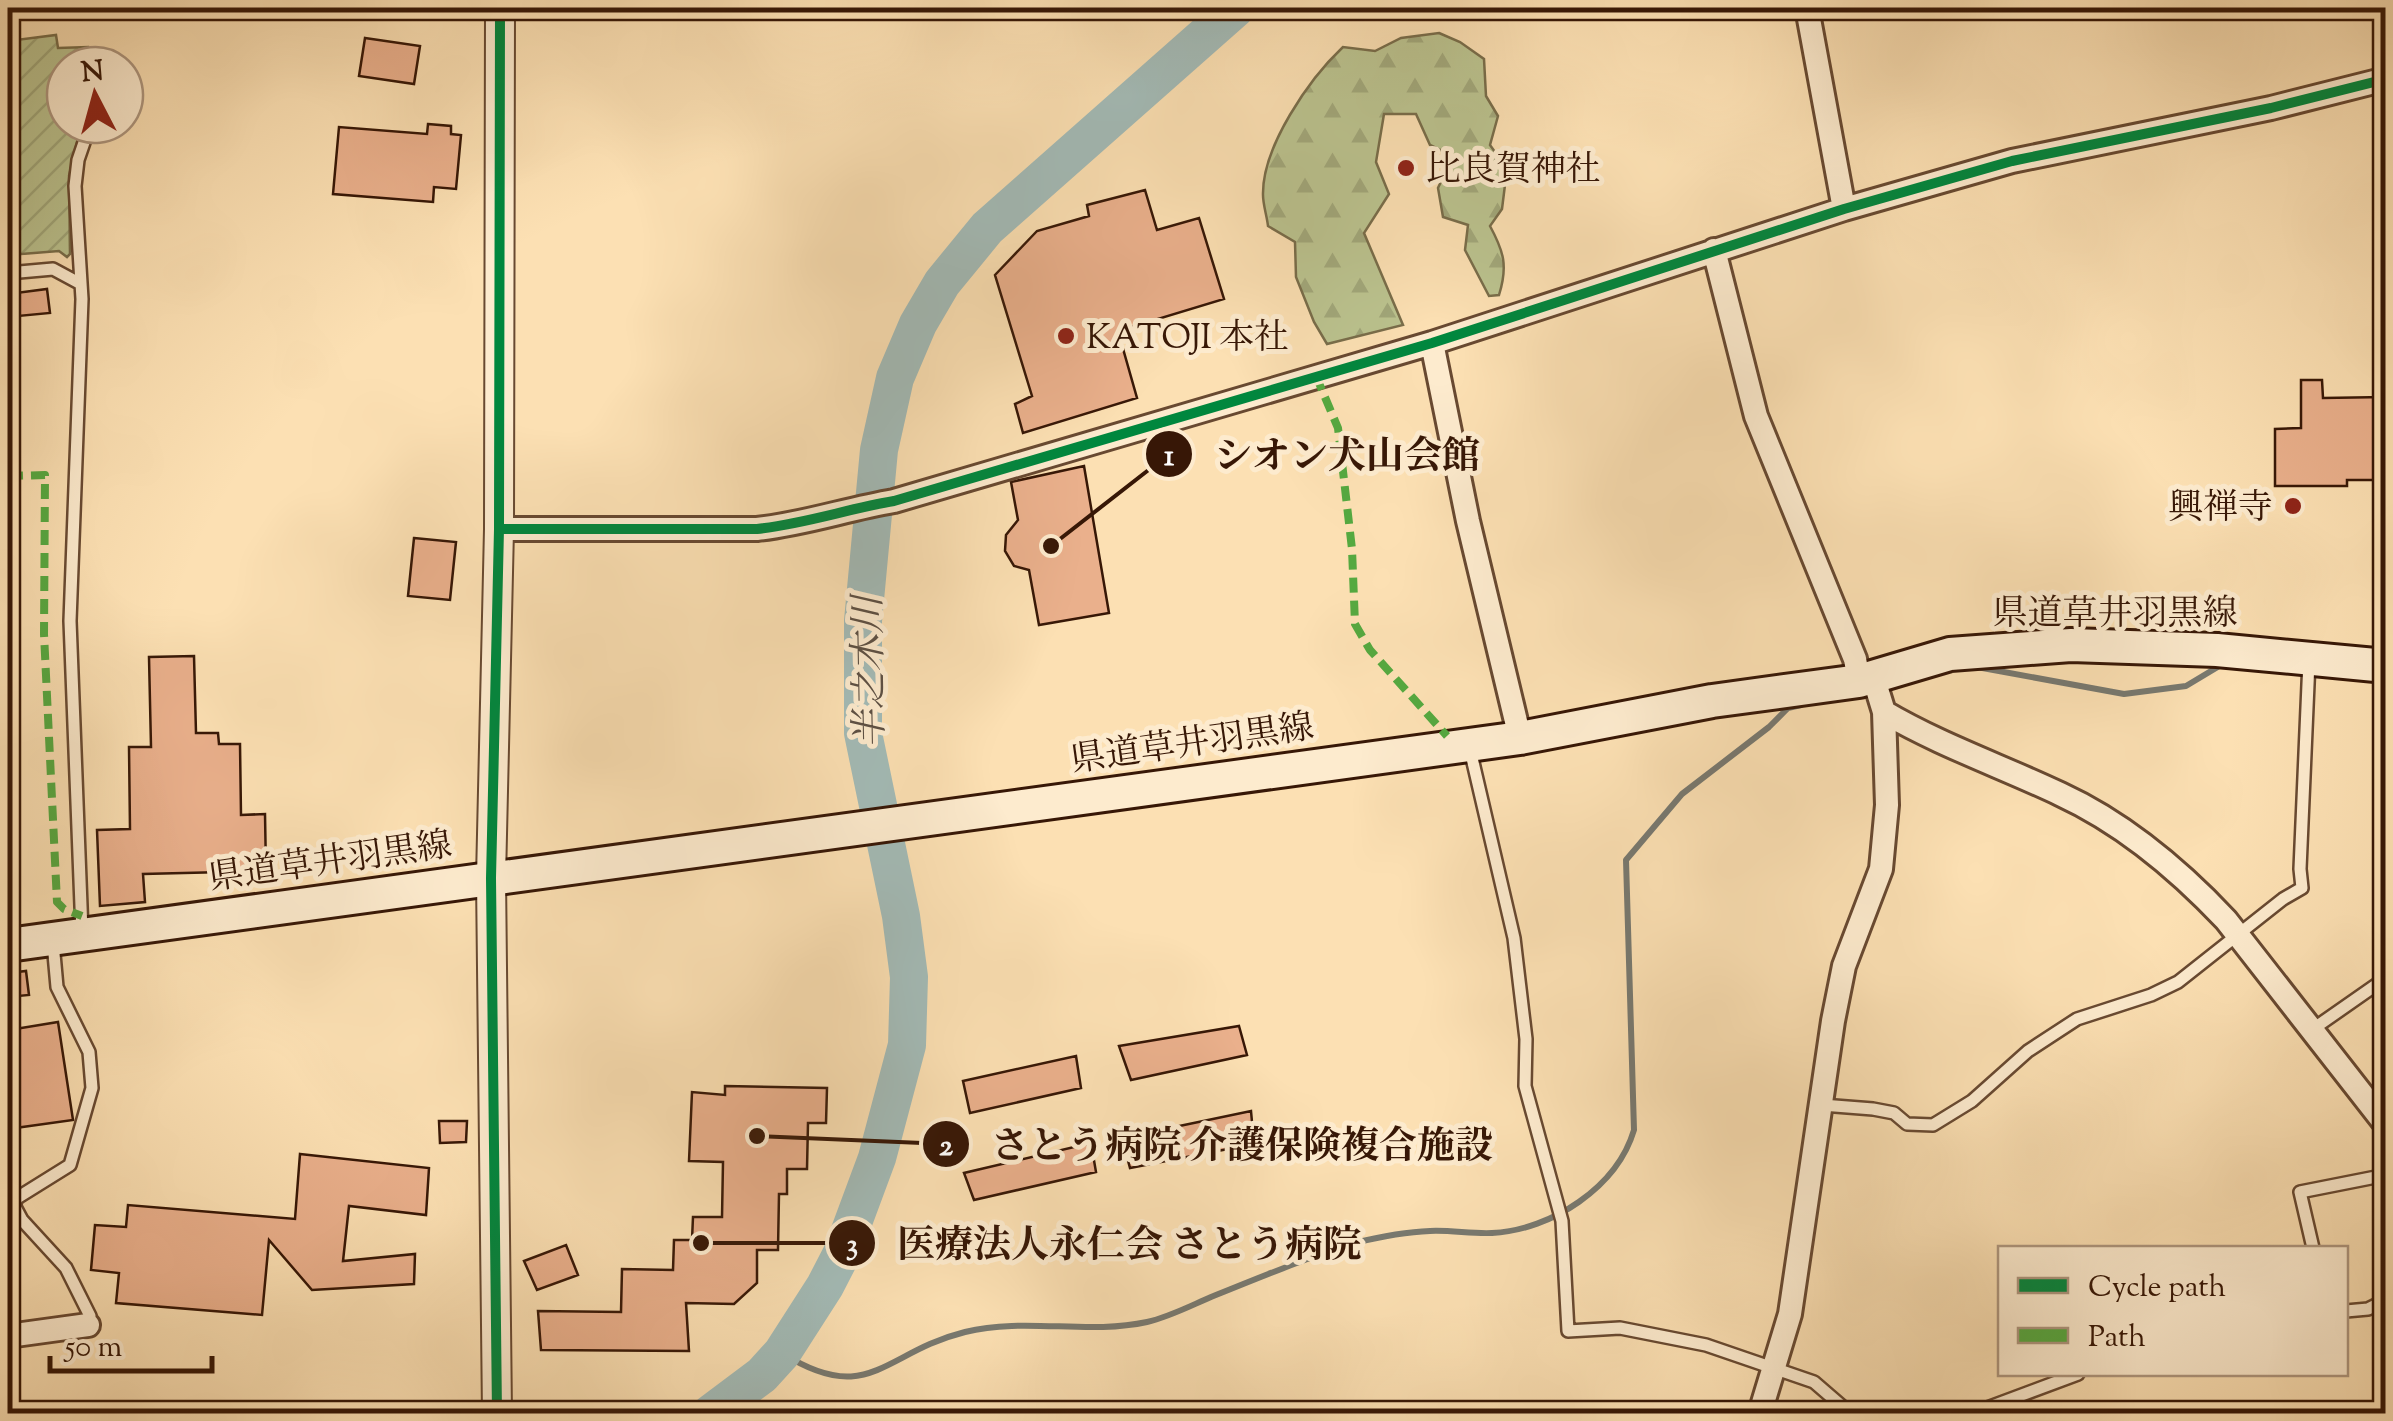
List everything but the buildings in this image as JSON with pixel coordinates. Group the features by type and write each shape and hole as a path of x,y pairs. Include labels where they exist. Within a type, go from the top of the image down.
{"main road":[{"name":"県道草井羽黒線","path":"8,944 900,822 1454,740 1520,738 1712,701 1866,679 1950,654 2071,645 2309,657 2386,666"}],"street":[{"path":"497,1414 490,878 499,529 500,8"},
{"path":"1807,8 1844,209"},
{"path":"499,529 757,529 794,525 850,508 894,501 1432,343 1844,209 2012,161 2271,108 2386,78"},
{"path":"1714,250 1756,416 1855,659 1884,712 1887,805 1881,870 1844,966 1790,1314 1764,1414"},
{"path":"1432,343 1468,521 1520,738"},
{"path":"1884,712 1914,730 2064,795 2134,837 2202,894 2386,1125"},
{"path":"8,1336 88,1325"}],"lane":[{"path":"83,145 75,186 82,299 70,621 68,938 57,987 88,1052 91,1100 70,1165 16,1198 14,1205 22,1220 66,1268 90,1316 88,1325"},
{"path":"8,273 53,270 79,283"},
{"path":"1822,1105 1873,1109 1894,1113 1907,1124 1933,1125 1972,1101 2028,1051 2077,1019 2152,995 2178,982 2302,888 2309,657"},
{"path":"1454,740 1472,758 1514,938 1526,1039 1525,1086 1562,1221 1568,1331 1620,1328 1706,1345 1814,1382 1852,1414"},
{"path":"2313,1029 2386,978"},
{"path":"2314,1246 2300,1192 2386,1175"},
{"path":"2348,1312 2386,1300"},
{"path":"1971,1414 2073,1376"}],"green space":[{"path":"1439,33 1484,59 1486,96 1498,116 1490,145 1507,169 1502,209 1490,226 1503,259 1499,295 1489,296 1465,250 1468,225 1443,217 1438,188 1453,156 1430,145 1416,114 1384,114 1376,162 1389,194 1364,233 1403,325 1327,344 1296,277 1295,242 1268,226 1263,195 1270,156 1302,95 1343,47 1375,51 1401,38"},
{"path":"56,35 58,45 45,45 45,145 76,145 69,176 67,257 59,251 9,255 8,41"}],"waterway":[{"name":"半之木川","path":"710,1414 762,1375 782,1353 825,1286 841,1255 877,1158 907,1045 909,977 901,916 863,733 863,621 879,450 895,378 918,324 942,283 987,228 1236,8"},
{"path":"1977,667 2124,694 2186,686 2221,665"},
{"path":"782,1353 812,1369 836,1376 857,1376 965,1332 1010,1326 1102,1327 1147,1322 1354,1243 1420,1232 1515,1230 1537,1224 1579,1202 1613,1170 1634,1130 1626,860 1682,794 1788,708 1801,705"}],"marked path":[{"path":"1316,376 1338,428 1352,549 1355,624 1370,650 1447,736"},
{"path":"8,476 45,475 44,634 57,902 82,916"}],"cycle path":[{"path":"497,1414 491,878 499,529 500,8"},
{"path":"499,529 757,529 894,501 1432,343 1844,209 2012,161 2271,108 2386,79"}],"place":[{"name":"比良賀神社","path":"1406,168"},
{"name":"KATOJI 本社","path":"1066,336"},
{"name":"興禅寺","path":"2293,506"},
{"name":"シオン犬山会館","path":"1051,546"},
{"name":"さとう病院 介護保険複合施設","path":"757,1136"},
{"name":"医療法人永仁会 さとう病院","path":"701,1243"}]}
